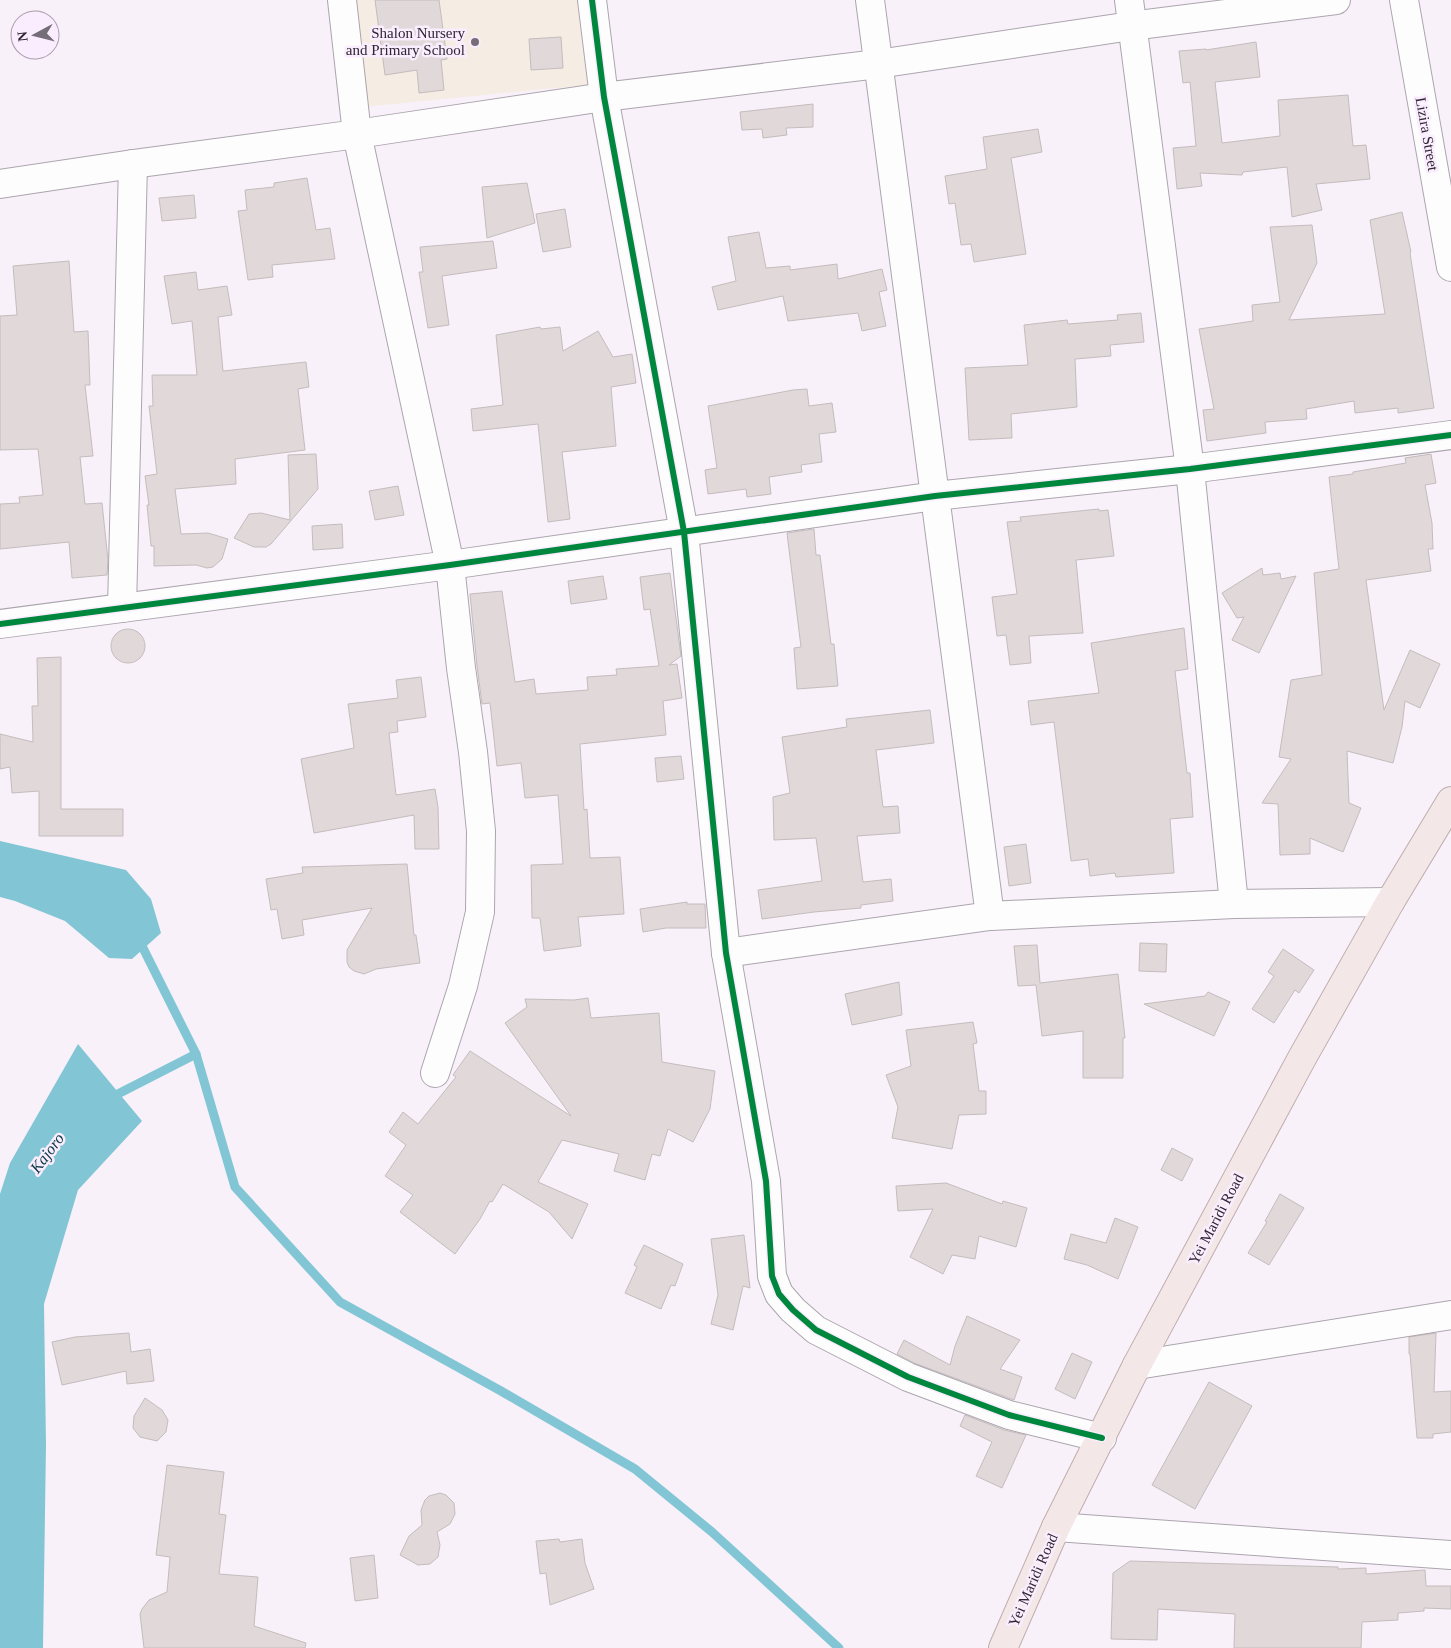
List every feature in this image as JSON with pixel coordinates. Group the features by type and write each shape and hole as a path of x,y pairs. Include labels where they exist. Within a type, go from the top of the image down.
{"main road":[{"name":"Yei Maridi Road","path":"1003,1648 1056,1527 1137,1365 1302,1058 1390,902 1451,800"}],"street":[{"path":"342,0 357,134 450,565 481,831 480,912 463,986 435,1073"},
{"path":"592,0 604,97 684,532 726,953 766,1181 772,1276 779,1294 793,1310 816,1330 908,1377 1009,1416 1102,1438"},
{"path":"870,0 990,916"},
{"path":"0,184 604,97 878,64 1130,13 1336,0"},
{"name":"Lizira Street","path":"1404,0 1451,267"},
{"path":"1130,13 1190,469 1234,904"},
{"path":"122,608 133,164"},
{"path":"0,624 450,565 935,496 1190,469 1451,435"},
{"path":"726,953 990,916 1234,904 1390,902"},
{"path":"1137,1365 1451,1316"},
{"path":"1056,1527 1451,1554"}],"shaded area":[{"name":"Shalon Nursery and Primary School","path":"354,0 586,0 597,84 364,107"}],"water":[{"path":"0,841 126,870 151,899 161,933 132,959 109,958 65,921 0,897"},
{"path":"78,1044 142,1121 78,1190 44,1304 46,1445 43,1648 0,1648 0,1194 10,1163"}],"building":[{"path":"375,0 439,0 447,59 441,60 444,90 419,93 417,70 385,75"},
{"path":"561,37 563,68 531,70 529,39"},
{"path":"1256,42 1260,77 1215,82 1222,143 1280,136 1278,100 1348,95 1353,146 1366,145 1370,179 1316,184 1322,210 1292,217 1287,167 1243,172 1242,175 1200,173 1202,186 1177,189 1173,148 1196,146 1190,82 1183,83 1179,51 1206,50"},
{"path":"813,104 813,127 786,128 787,135 763,138 762,129 742,130 740,112"},
{"path":"1038,129 1042,152 1011,158 1026,254 974,262 971,244 961,245 955,203 949,204 945,176 987,169 983,137"},
{"path":"307,178 316,230 330,228 335,259 272,265 273,277 248,280 238,211 247,210 245,190 274,187 274,183"},
{"path":"527,183 535,223 487,238 482,187"},
{"path":"194,195 196,218 162,221 159,198"},
{"path":"565,209 571,247 543,252 536,214"},
{"path":"1402,212 1411,252 1434,408 1398,413 1398,408 1355,413 1354,401 1306,409 1307,419 1265,422 1266,433 1207,441 1203,410 1214,409 1199,329 1253,321 1252,305 1280,302 1270,227 1312,225 1317,263 1289,320 1385,314 1370,220"},
{"path":"759,232 766,268 790,266 790,270 837,264 838,279 882,269 887,290 879,292 886,326 862,331 858,313 788,321 783,296 718,310 712,287 736,281 728,237"},
{"path":"493,241 497,268 442,276 449,325 428,328 419,272 423,272 420,247"},
{"path":"69,261 74,332 88,331 90,385 85,385 93,456 80,457 85,504 102,503 108,560 107,575 72,578 69,542 0,549 0,504 20,503 19,497 43,495 38,449 0,450 0,316 17,315 13,266"},
{"path":"196,272 198,290 227,286 232,315 218,317 223,371 306,362 309,387 298,389 305,450 235,459 236,484 175,489 181,534 208,533 228,539 222,559 213,567 207,568 196,565 154,566 154,546 151,546 147,505 149,505 145,476 157,474 149,406 153,406 152,375 197,375 192,321 172,324 164,276"},
{"path":"1141,313 1144,342 1110,345 1111,356 1075,359 1077,407 1011,414 1012,438 969,440 965,368 1028,365 1024,325 1067,320 1068,324 1118,320 1117,315"},
{"path":"540,327 541,329 560,327 563,351 598,331 613,357 632,354 636,383 611,387 616,446 562,452 570,519 548,522 538,424 473,431 471,409 503,405 496,335"},
{"path":"807,389 809,406 832,403 836,432 819,434 822,462 801,465 802,472 769,477 771,494 747,497 746,489 708,494 705,470 717,468 708,406"},
{"path":"316,454 318,489 271,544 266,547 254,547 234,538 249,514 261,513 290,520 288,455"},
{"path":"1431,454 1436,483 1425,485 1432,523 1433,549 1428,549 1431,571 1366,580 1384,710 1410,650 1440,664 1420,708 1405,701 1402,727 1393,763 1347,751 1349,803 1361,808 1343,852 1310,838 1310,854 1280,855 1278,804 1262,803 1291,759 1279,757 1291,680 1322,675 1314,573 1339,569 1329,477 1406,463 1405,458"},
{"path":"398,486 404,515 375,520 369,491"},
{"path":"1099,509 1099,511 1108,510 1114,556 1076,560 1083,633 1029,636 1031,663 1010,665 1006,635 997,636 992,597 1017,594 1007,522 1021,521 1020,517"},
{"path":"342,524 343,548 313,550 312,526"},
{"path":"814,529 816,555 820,555 831,644 834,644 838,686 797,689 794,648 801,647 787,533"},
{"path":"1262,568 1263,575 1280,573 1281,579 1296,576 1259,653 1232,640 1244,617 1237,618 1222,593"},
{"path":"670,573 681,656 669,665 677,664 682,698 663,701 666,735 580,744 584,810 587,809 590,858 620,857 624,914 578,917 581,946 544,951 540,918 532,918 531,865 563,864 558,795 525,798 521,763 497,766 490,703 482,704 470,594 502,591 515,682 534,679 536,694 588,690 587,677 617,675 616,669 659,666 650,609 644,610 640,577"},
{"path":"603,576 607,599 571,604 568,581"},
{"path":"1184,628 1188,669 1175,671 1187,773 1190,773 1193,817 1170,819 1174,873 1116,877 1115,873 1090,876 1088,859 1071,861 1054,722 1031,725 1028,701 1099,693 1091,643"},
{"path":"128,629 135,630 140,634 144,639 144,653 140,658 135,662 128,663 121,662 116,658 112,653 111,646 112,639 116,634 121,630"},
{"path":"61,657 61,809 123,809 123,836 39,836 39,791 12,793 10,767 0,769 0,734 33,742 32,706 38,706 37,658"},
{"path":"421,677 426,717 397,721 398,732 389,733 396,795 435,789 438,807 439,849 415,849 414,815 314,833 301,759 354,748 348,704 398,698 396,680"},
{"path":"930,710 934,743 876,750 883,807 898,806 900,833 857,836 863,882 891,879 893,901 861,905 861,908 762,919 758,890 822,881 816,838 774,840 773,797 790,793 782,737 847,727 846,719"},
{"path":"681,756 684,779 657,782 655,758"},
{"path":"1026,844 1031,883 1009,886 1004,847"},
{"path":"407,864 414,935 416,935 420,963 376,969 364,974 354,971 349,967 347,950 372,908 302,920 304,935 282,939 277,909 271,910 266,879 303,873 302,867"},
{"path":"687,902 687,904 705,904 706,928 666,928 643,932 640,909"},
{"path":"1140,943 1167,944 1166,972 1139,971"},
{"path":"1037,945 1040,983 1118,974 1125,1038 1123,1038 1123,1078 1083,1078 1083,1031 1042,1036 1036,985 1018,986 1014,946"},
{"path":"1283,949 1314,970 1299,993 1295,990 1274,1023 1252,1009 1274,976 1268,972"},
{"path":"899,982 902,1015 852,1025 845,994"},
{"path":"1208,992 1230,1002 1214,1036 1144,1004 1205,996"},
{"path":"588,998 591,1018 659,1013 662,1062 715,1071 710,1109 693,1142 668,1129 660,1156 652,1154 645,1180 614,1171 619,1154 562,1140 538,1182 588,1204 572,1239 549,1212 503,1184 455,1254 400,1212 413,1195 385,1176 406,1145 389,1132 403,1112 418,1124 456,1077 453,1075 470,1051 571,1116 505,1023 527,1007 525,999 574,1000"},
{"path":"973,1022 977,1043 973,1044 979,1091 986,1091 986,1114 959,1115 952,1149 892,1138 898,1107 886,1075 911,1066 906,1030"},
{"path":"1172,1148 1193,1159 1182,1181 1161,1170"},
{"path":"946,1183 1002,1204 1003,1201 1027,1208 1016,1247 979,1236 975,1259 952,1255 943,1274 910,1257 933,1209 898,1211 896,1186"},
{"path":"1280,1194 1304,1208 1269,1265 1248,1253 1267,1222 1265,1221"},
{"path":"1115,1218 1138,1227 1118,1279 1087,1265 1064,1259 1071,1234 1106,1243"},
{"path":"744,1235 750,1288 743,1286 733,1330 711,1324 718,1295 711,1239"},
{"path":"644,1245 683,1264 675,1286 671,1285 661,1309 625,1293 637,1267 634,1265"},
{"path":"967,1316 1020,1340 1000,1369 1022,1377 1014,1400 914,1363 897,1354 904,1340 950,1365 955,1346"},
{"path":"129,1333 131,1352 150,1349 154,1381 127,1384 126,1371 62,1385 52,1342 75,1337"},
{"path":"1436,1333 1434,1392 1451,1391 1451,1432 1433,1434 1433,1438 1417,1438 1409,1337"},
{"path":"1072,1353 1092,1362 1075,1399 1055,1389"},
{"path":"1209,1382 1252,1406 1195,1509 1152,1485"},
{"path":"145,1398 162,1410 168,1420 166,1432 157,1441 140,1437 133,1428 134,1416"},
{"path":"965,1415 1004,1430 1026,1435 1002,1488 976,1476 992,1442 960,1426"},
{"path":"167,1465 224,1472 219,1514 226,1515 219,1574 258,1577 254,1626 306,1643 305,1648 144,1648 140,1614 142,1609 149,1600 167,1592 170,1557 156,1555"},
{"path":"440,1493 446,1495 454,1503 455,1514 450,1524 437,1532 440,1545 438,1557 430,1564 418,1565 400,1555 409,1536 422,1525 421,1510 425,1500 429,1496"},
{"path":"559,1539 560,1542 582,1539 585,1563 594,1589 550,1605 546,1573 540,1574 536,1541"},
{"path":"374,1555 378,1598 355,1601 350,1558"},
{"path":"1130,1561 1338,1567 1338,1569 1366,1568 1366,1574 1425,1570 1426,1586 1451,1586 1451,1609 1424,1608 1424,1611 1398,1613 1398,1620 1362,1622 1361,1648 1234,1648 1235,1614 1158,1609 1157,1640 1111,1639 1113,1573"}],"waterway":[{"path":"139,940 196,1054 235,1187 340,1302 501,1391 635,1469 712,1532 839,1648"},
{"name":"Kajoro","path":"110,1098 196,1054"}],"cycle path":[{"path":"592,0 604,97 684,532 726,953 766,1181 772,1276 779,1294 793,1310 816,1330 908,1377 1009,1415 1102,1438"},
{"path":"0,624 450,565 935,496 1190,469 1451,435"}],"place":[{"name":"Shalon Nursery and Primary School","path":"475,42"}]}
